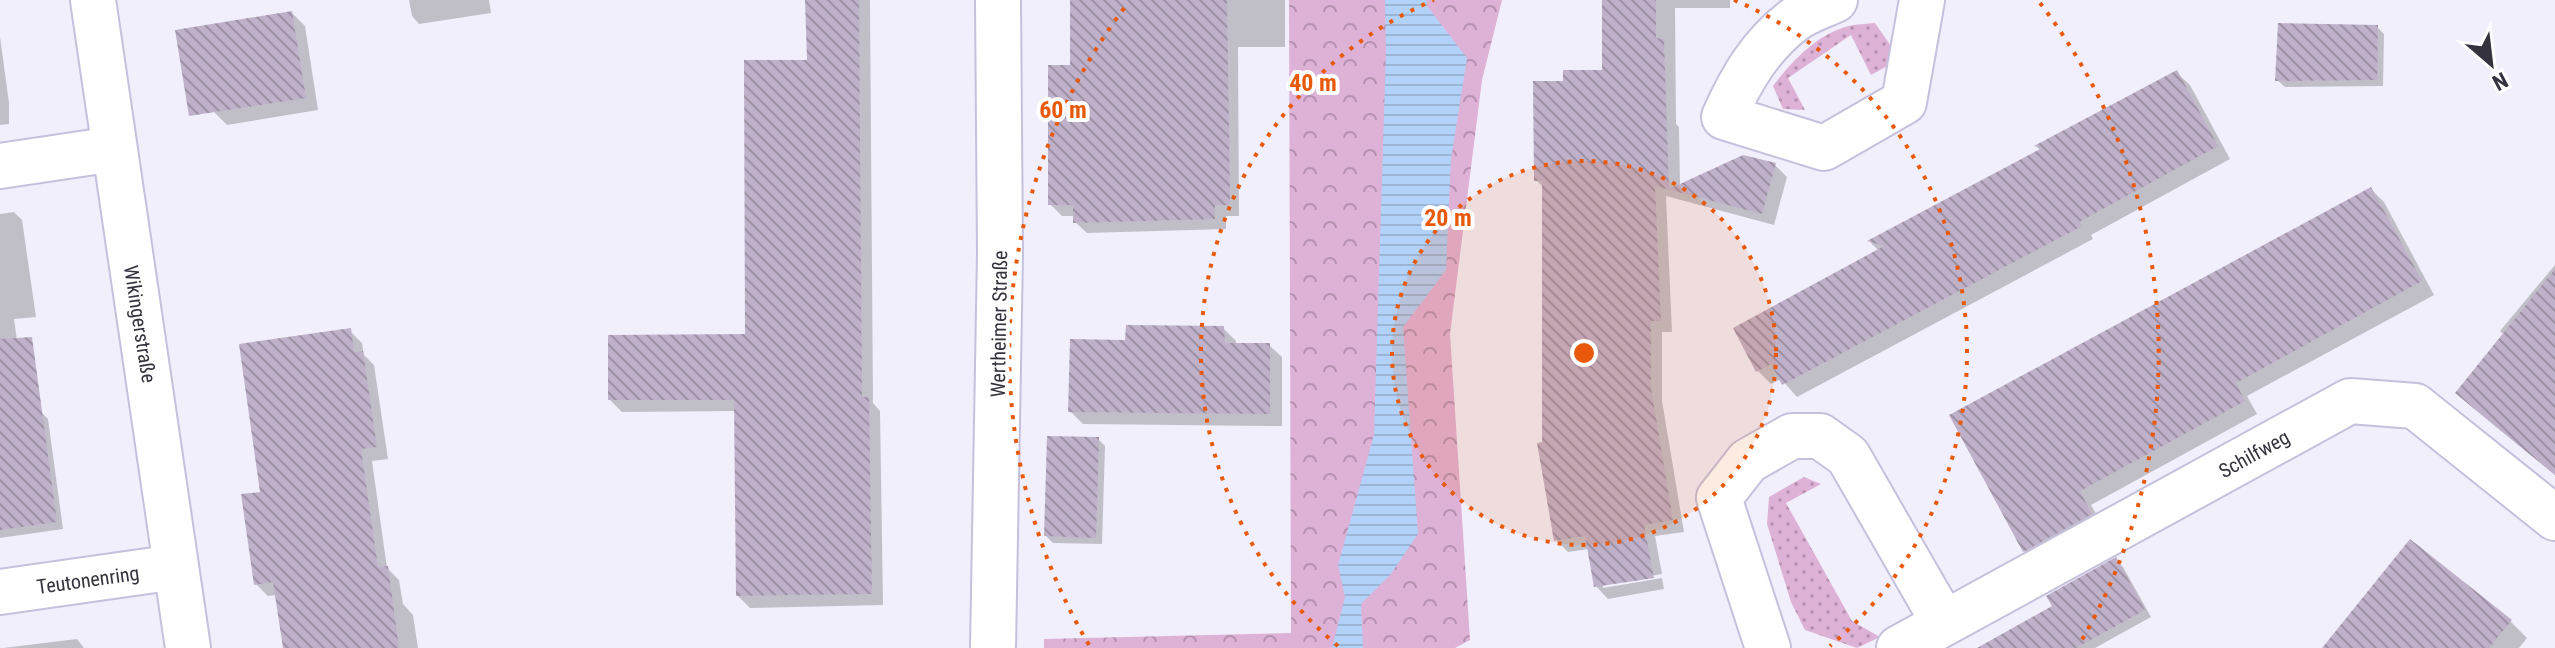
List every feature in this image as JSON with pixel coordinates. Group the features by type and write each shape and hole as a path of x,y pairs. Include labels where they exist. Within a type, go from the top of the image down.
{"street":[{"name":"Wikingerstraße","path":"93,0 188,648"},
{"name":"Wertheimer Straße","path":"993,648 1000,253 998,0"},
{"path":"1835,0 1797,18 1763,48 1740,82 1724,117 1824,148 1904,102 1922,0"},
{"path":"0,166 114,149"},
{"name":"Schilfweg","path":"1899,648 2350,401 2415,406 2555,518"},
{"path":"1768,648 1719,498 1748,461 1792,436 1820,436 1848,456 1944,623"},
{"name":"Teutonenring","path":"0,592 176,567"}],"green space":[{"path":"1289,0 1502,0 1482,80 1450,334 1470,640 1455,648 1044,648 1044,639 1291,633"},
{"path":"1875,23 1893,49 1891,64 1871,75 1851,35 1788,78 1805,110 1783,109 1773,86 1797,58 1837,30"},
{"path":"1804,477 1821,484 1786,503 1852,621 1880,637 1857,648 1805,630 1791,602 1767,524 1769,497"}],"water":[{"path":"1385,0 1427,0 1427,6 1467,58 1451,159 1446,270 1403,327 1418,534 1391,574 1361,604 1363,648 1332,648 1345,597 1338,565 1374,435"}],"building":[{"path":"805,0 859,0 862,397 869,397 872,594 736,596 734,400 608,400 608,335 745,334 744,60 807,60"},
{"path":"1070,0 1227,0 1230,199 1229,205 1215,205 1215,219 1073,223 1073,205 1048,205 1048,65 1070,65"},
{"path":"1602,0 1656,0 1656,38 1664,39 1669,189 1743,155 1776,163 1762,214 1655,186 1661,321 1651,321 1651,388 1673,520 1644,525 1654,578 1594,587 1585,536 1554,541 1537,443 1542,442 1542,181 1534,181 1533,81 1563,81 1563,70 1602,70"},
{"path":"292,11 306,98 189,116 175,30"},
{"path":"2278,23 2378,25 2377,80 2275,81"},
{"path":"2177,70 2218,146 2079,222 2082,226 1782,385 1771,364 1756,372 1733,328 1884,246 1867,241 2042,148 2034,146"},
{"path":"2371,187 2422,281 2236,383 2245,401 2080,491 2092,514 2023,552 1949,415"},
{"path":"2555,269 2555,475 2455,393"},
{"path":"1126,325 1224,326 1225,343 1270,343 1270,414 1068,412 1070,339 1125,340"},
{"path":"351,328 354,352 363,351 377,447 361,449 378,567 388,566 399,648 283,648 273,582 254,585 241,494 260,492 239,344"},
{"path":"32,337 57,522 0,530 0,339"},
{"path":"1047,436 1099,437 1096,538 1044,536"},
{"path":"2410,539 2512,620 2489,648 2322,648"},
{"path":"2116,557 2145,610 2076,648 1977,648 2052,606 2046,596"}]}
